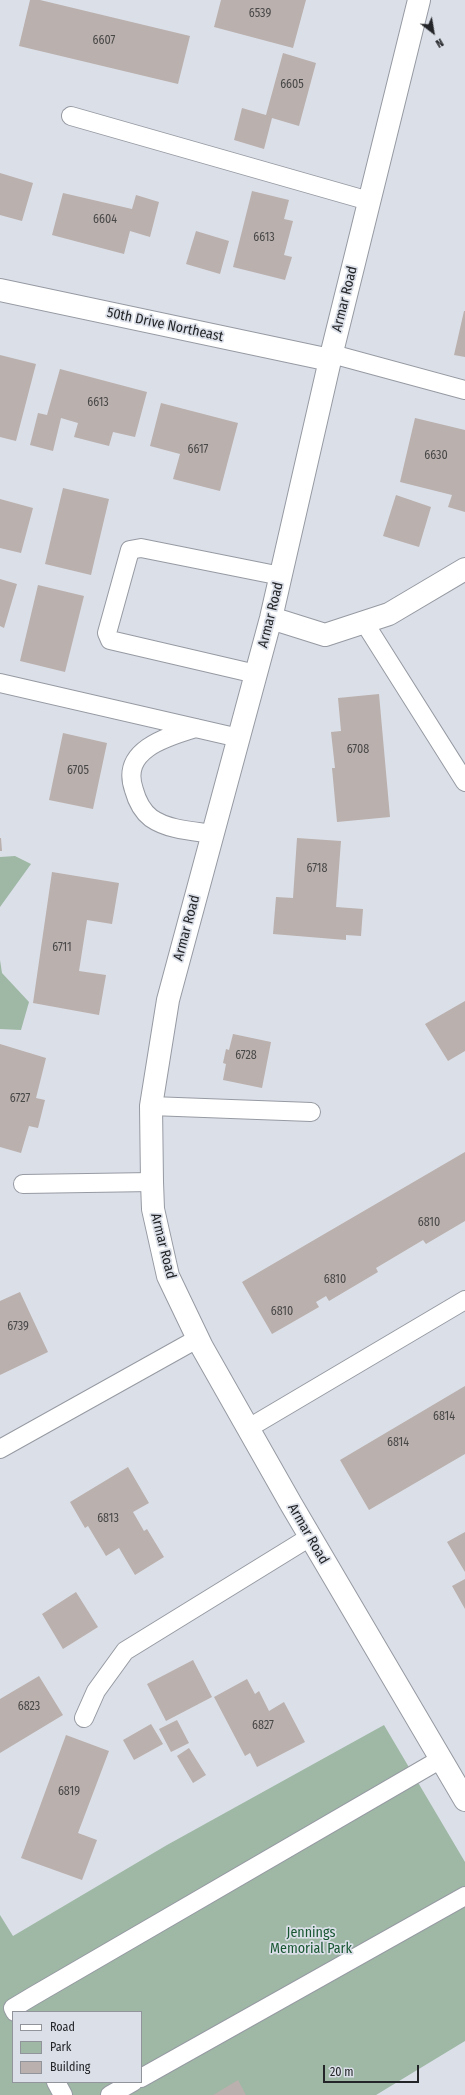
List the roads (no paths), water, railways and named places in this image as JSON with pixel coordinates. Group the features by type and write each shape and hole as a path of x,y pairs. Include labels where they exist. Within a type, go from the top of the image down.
{"street":[{"name":"Armar Road","path":"419,0 331,357 271,618 168,1000 151,1106 152,1182 153,1209 168,1276 197,1339 247,1429 465,1800"},
{"name":"50th Drive Northeast","path":"0,290 331,357"},
{"path":"271,618 325,634 389,614 465,569"}],"lane":[{"path":"71,116 369,201"},
{"path":"331,357 465,390"},
{"path":"256,674 110,640 107,633 130,550 141,548 280,576"},
{"path":"364,622 465,782"},
{"path":"0,683 239,738"},
{"path":"196,728 162,739 146,749 132,766 131,781 142,809 151,819 174,828 213,834"},
{"path":"151,1106 312,1112"},
{"path":"23,1184 152,1182"},
{"path":"247,1429 465,1300"},
{"path":"0,1450 197,1339"},
{"path":"84,1718 96,1691 125,1651 310,1537"},
{"path":"14,2011 13,2008 33,1996 441,1759"},
{"path":"142,2077 465,1896"},
{"path":"57,2083 63,2095"},
{"path":"110,2095 131,2083"}],"park label":[{"name":"Jennings Memorial Park","path":"311,1942"}]}
